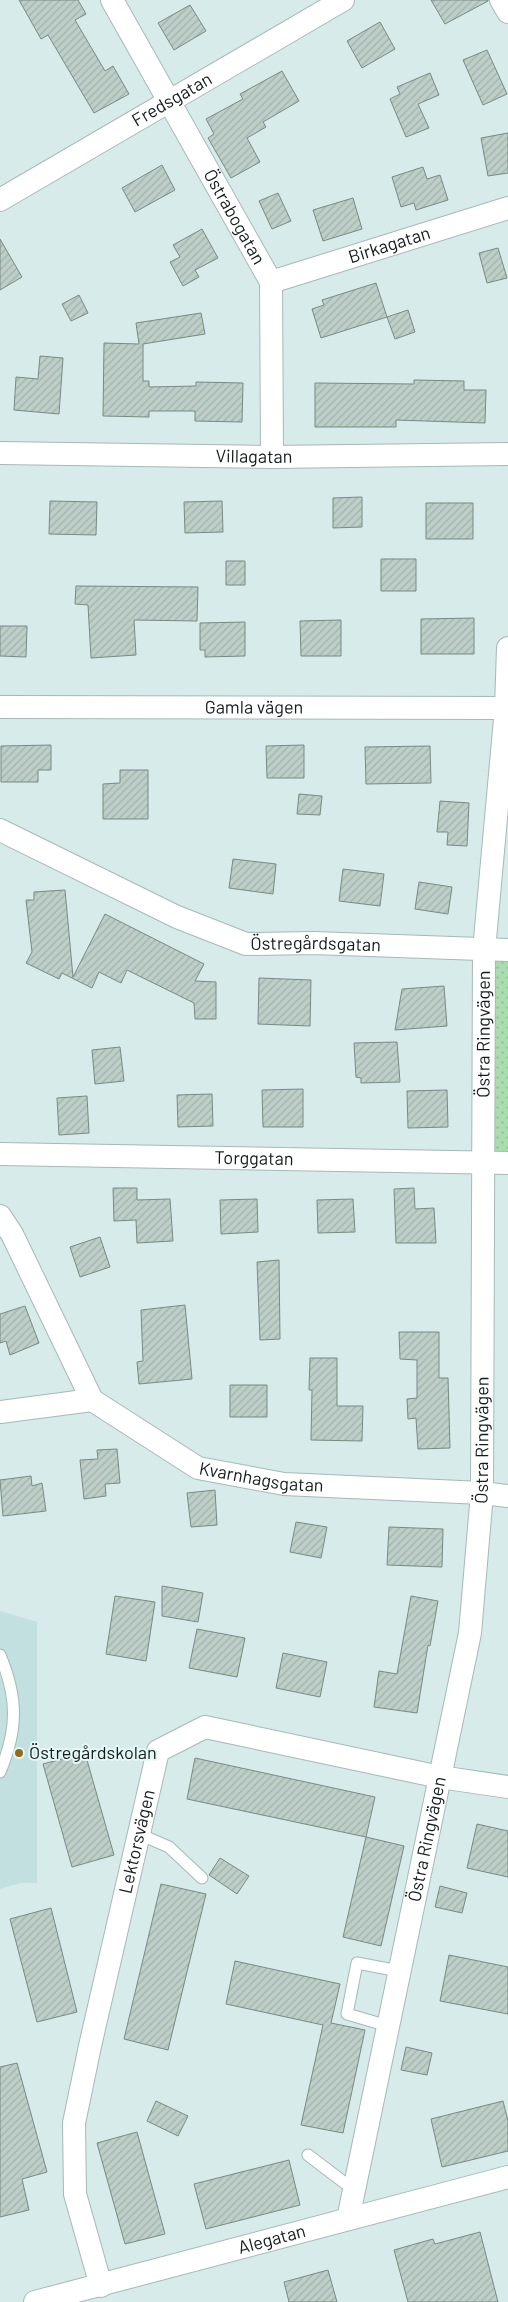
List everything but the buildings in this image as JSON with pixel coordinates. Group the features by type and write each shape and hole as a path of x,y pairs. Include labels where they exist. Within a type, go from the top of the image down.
{"street":[{"name":"Östrabogatan","path":"112,0 271,282 272,457"},
{"name":"Fredsgatan","path":"0,200 343,0"},
{"path":"501,0 508,12"},
{"name":"Birkagatan","path":"271,282 508,208"},
{"name":"Villagatan","path":"0,453 272,457 508,454"},
{"name":"Östra Ringvägen","path":"348,2219 470,1633 482,1493 484,950 507,708 508,648"},
{"name":"Gamla vägen","path":"0,707 507,708"},
{"name":"Östregårdsgatan","path":"0,830 177,917 246,944 314,943 508,950"},
{"name":"Torggatan","path":"0,1154 508,1163"},
{"path":"0,1216 12,1234 92,1400 0,1412"},
{"name":"Kvarnhagsgatan","path":"92,1400 198,1468 284,1484 482,1493 508,1496"},
{"name":"Lektorsvägen","path":"101,2286 75,2194 74,2123 158,1752 205,1727 440,1777 508,1787"},
{"name":"Alegatan","path":"35,2302 508,2177"}],"lane":[{"path":"0,1655 13,1695 14,1730 0,1772"},
{"path":"139,1834 169,1847 202,1878"},
{"path":"388,2026 347,2014 353,1979 357,1963 399,1971"},
{"path":"308,2155 354,2190"}],"shaded area":[{"name":"Östregårdskolan","path":"0,1611 37,1622 37,1883 20,1883 0,1889"}],"green space":[{"path":"484,950 508,950 508,1163 482,1163"}],"place":[{"name":"Östregårdskolan","path":"19,1753"}]}
